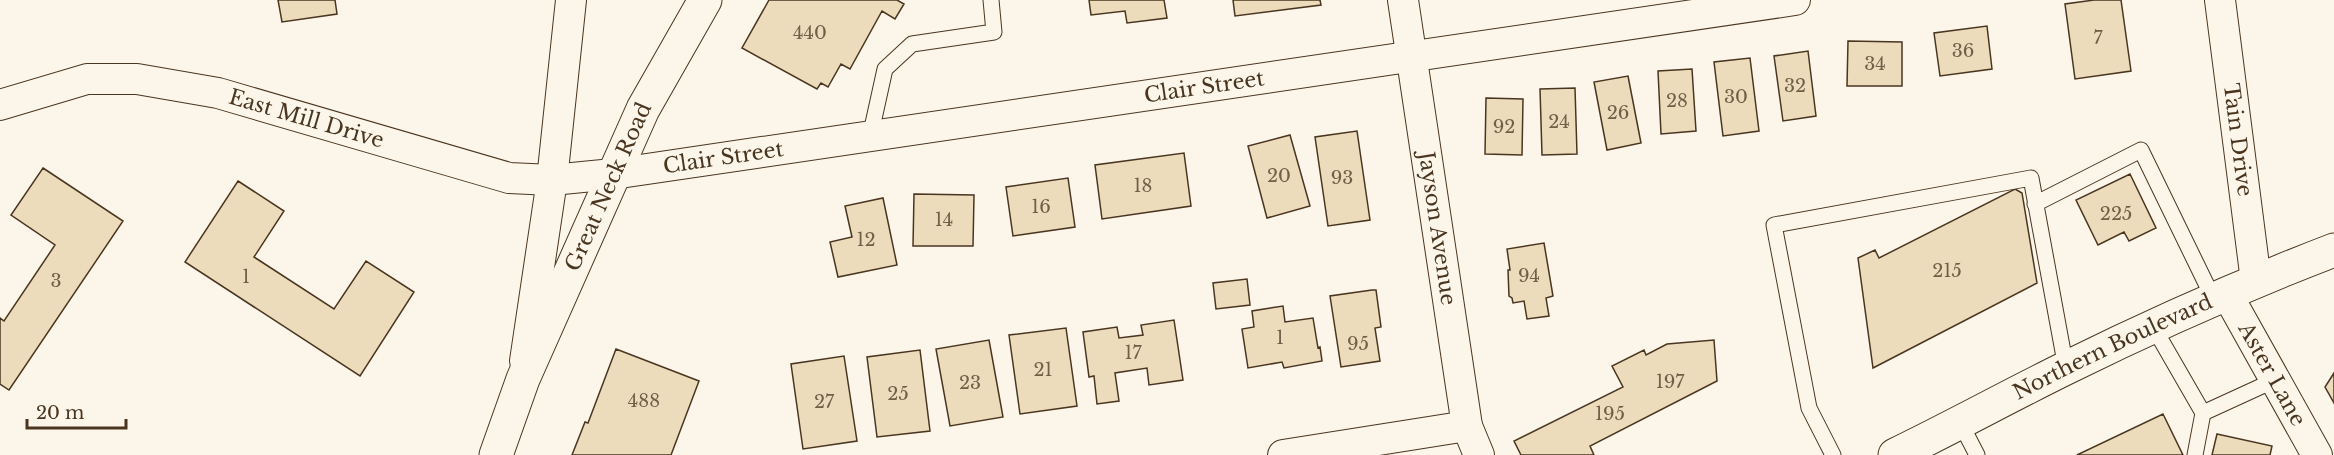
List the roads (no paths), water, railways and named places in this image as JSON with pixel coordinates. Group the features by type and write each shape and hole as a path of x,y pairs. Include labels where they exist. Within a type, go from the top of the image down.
{"main road":[{"name":"Great Neck Road","path":"496,455 523,379 613,174 643,109 705,0"},
{"name":"Northern Boulevard","path":"1895,455 2066,368 2256,281 2334,250"}],"street":[{"name":"Great Neck Road","path":"523,379 552,180 571,0"},
{"name":"Jayson Avenue","path":"1403,0 1467,426 1479,455"},
{"name":"Clair Street","path":"613,174 1795,0"},
{"name":"Tain Drive","path":"2220,0 2256,281"},
{"name":"East Mill Drive","path":"0,105 87,79 137,79 218,93 509,178 552,180 613,174"},
{"name":"Aster Lane","path":"2221,297 2275,380 2317,455"},
{"path":"1283,455 1467,426"}],"lane":[{"path":"870,136 885,69 912,44 994,32 991,0"},
{"path":"2035,204 2141,150 2221,297"},
{"path":"1833,455 1809,408 1774,225 2031,178 2066,368"},
{"path":"2154,328 2203,413 2195,455"},
{"path":"2203,413 2275,380"},
{"path":"1961,423 1977,455"}]}
